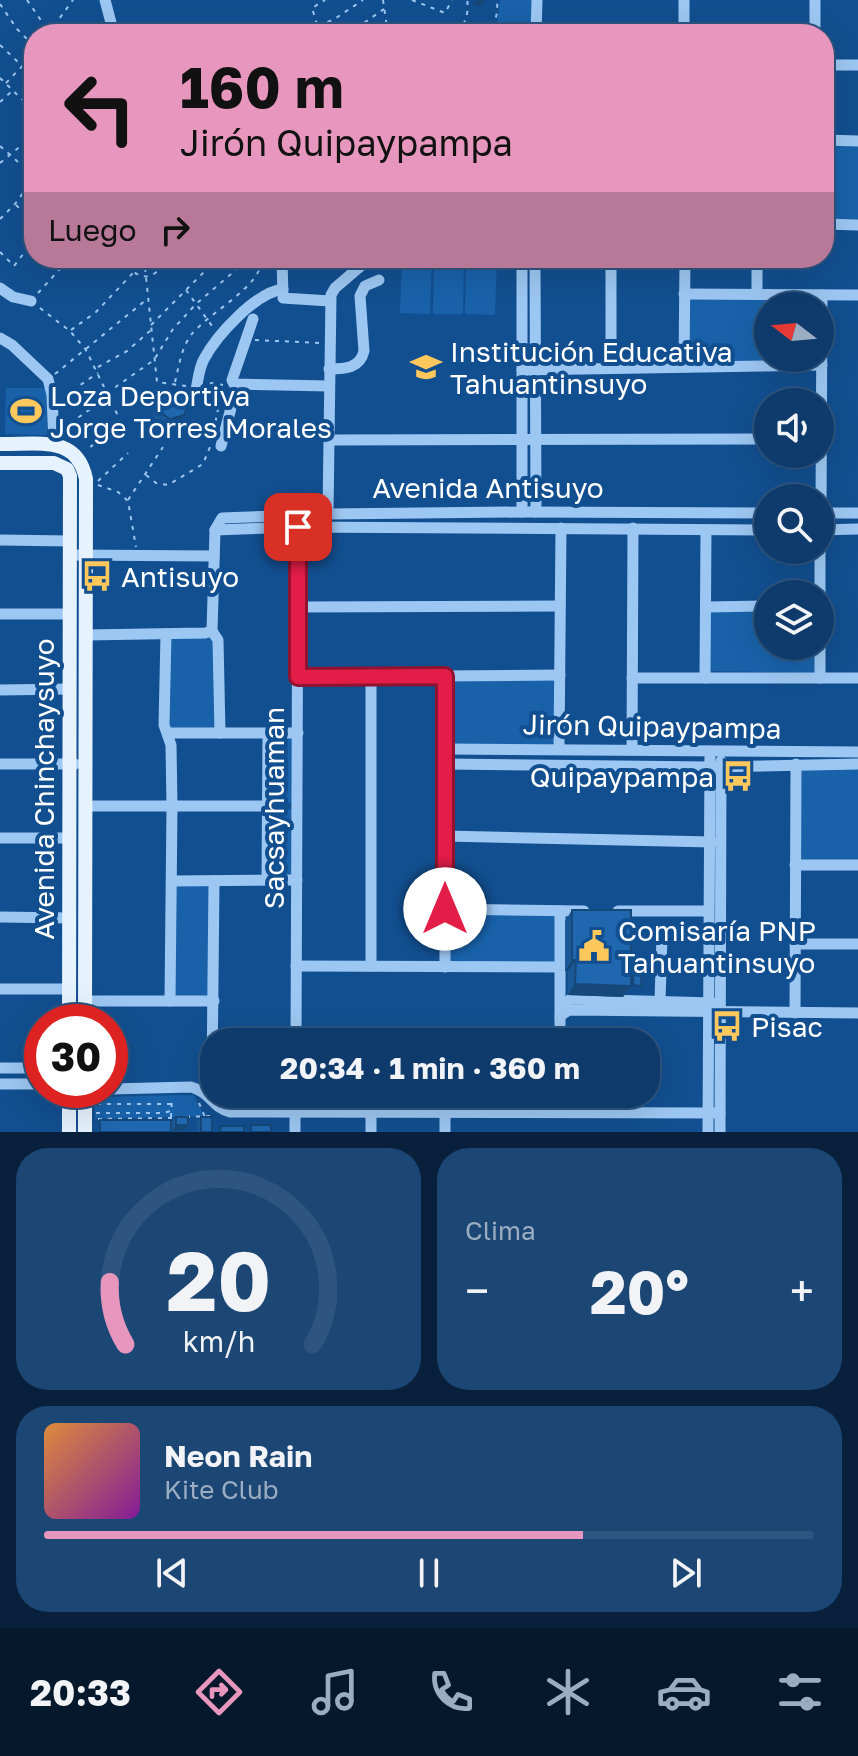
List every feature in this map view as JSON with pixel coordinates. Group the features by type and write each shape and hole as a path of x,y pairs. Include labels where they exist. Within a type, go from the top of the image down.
{"main road":[{"path":"0,444 54,438 77,456 86,479 86,556"},
{"path":"0,463 54,463 67,469 70,476 70,548"},
{"name":"Avenida Chinchaysuyo","path":"69,1004 70,548"},
{"name":"Avenida Chinchaysuyo","path":"85,1001 86,556"},
{"path":"69,1108 69,1132"}],"street":[{"path":"105,0 111,24"},
{"path":"536,24 537,0"},
{"path":"684,0 684,24"},
{"path":"815,0 815,24"},
{"path":"834,65 858,65"},
{"path":"834,140 858,141"},
{"path":"834,224 858,225"},
{"path":"282,268 283,294"},
{"path":"328,514 330,301 335,288 358,268"},
{"path":"522,268 522,512"},
{"path":"535,268 536,512"},
{"path":"611,268 611,368"},
{"path":"684,367 685,268"},
{"path":"757,268 757,292"},
{"path":"329,369 354,366 362,359 360,296 365,286 379,280"},
{"path":"0,288 13,297 31,301"},
{"path":"197,386 202,362 220,337 259,299 283,294 330,301"},
{"path":"684,294 754,294"},
{"path":"834,295 858,295"},
{"path":"221,446 231,383 253,319"},
{"path":"0,338 12,345 48,379 53,404 54,438"},
{"path":"522,370 754,366"},
{"path":"231,383 329,386"},
{"path":"329,440 754,439"},
{"name":"Avenida Antisuyo","path":"754,513 328,514 225,518 219,521 215,530 298,527 754,530"},
{"path":"834,513 858,513"},
{"name":"Sacsayhuaman","path":"296,1028 298,527"},
{"path":"559,749 561,528"},
{"path":"632,750 633,528"},
{"path":"834,530 858,529"},
{"path":"215,530 212,631 218,640 220,733"},
{"path":"705,678 706,530"},
{"path":"0,540 70,548 86,556 214,556"},
{"path":"298,607 560,606"},
{"path":"706,607 754,606"},
{"path":"0,614 70,614"},
{"path":"86,635 212,631"},
{"path":"166,634 164,725 171,745 172,806 170,1001"},
{"path":"820,660 820,678"},
{"name":"Jirón Quipaypampa","path":"298,677 560,675"},
{"path":"371,676 371,966"},
{"path":"445,676 445,967"},
{"path":"632,678 858,678"},
{"path":"0,690 69,689"},
{"path":"168,733 298,733"},
{"path":"267,880 268,733"},
{"name":"Jirón Quipaypampa","path":"445,749 858,752"},
{"path":"708,1132 714,1113 716,751"},
{"path":"0,764 86,764"},
{"name":"Jirón Quipaypampa","path":"445,764 715,767 858,764"},
{"path":"795,1013 796,764"},
{"path":"85,806 268,806"},
{"path":"445,836 714,842"},
{"path":"0,838 68,838"},
{"path":"714,842 708,911 714,1008"},
{"path":"795,865 858,865"},
{"path":"172,881 297,880"},
{"path":"213,1028 214,881"},
{"path":"445,909 590,911"},
{"path":"560,911 560,1028"},
{"path":"604,911 708,911"},
{"path":"0,917 69,918"},
{"path":"660,1001 662,936"},
{"path":"795,944 858,944"},
{"path":"296,966 560,967"},
{"path":"0,989 69,989"},
{"path":"560,1011 571,999 660,1001 795,1013 858,1013"},
{"path":"85,1001 214,1001"},
{"path":"560,1011 714,1008"},
{"path":"0,1068 24,1068"},
{"path":"0,1084 24,1084"},
{"path":"128,1088 191,1087 200,1090"},
{"path":"295,1108 295,1132"},
{"path":"221,1109 230,1112 714,1113"},
{"path":"371,1112 371,1132"},
{"path":"445,1113 445,1132"},
{"path":"714,1113 720,1132"}],"path":[{"path":"27,0 43,24"},
{"path":"56,24 73,0"},
{"path":"318,24 312,8 325,0"},
{"path":"321,24 333,20 363,0"},
{"path":"383,0 386,24"},
{"path":"412,0 445,13 452,0"},
{"path":"464,24 468,18 467,0"},
{"path":"493,24 498,13 497,0"},
{"path":"0,4 24,36"},
{"path":"362,24 384,9"},
{"path":"0,45 23,68 5,83"},
{"path":"0,78 24,101"},
{"path":"0,102 13,91"},
{"path":"0,163 24,143"},
{"path":"0,146 24,168"},
{"path":"0,219 24,191"},
{"path":"15,204 24,213"},
{"path":"0,252 14,266 24,253"},
{"path":"60,268 31,301 70,331 86,350 122,424 77,456"},
{"path":"129,268 145,277 160,268"},
{"path":"145,268 157,382 197,386 231,383 203,464 168,485 156,483 146,475"},
{"path":"96,368 127,351 208,268"},
{"path":"54,438 154,360 173,329 196,304 238,268"},
{"path":"174,384 182,351 192,335 251,282 261,268"},
{"path":"70,331 96,312 133,273"},
{"path":"186,290 220,337"},
{"path":"48,379 147,299"},
{"path":"246,340 330,343"},
{"path":"53,404 99,373"},
{"path":"128,501 163,447"},
{"path":"128,453 95,484 118,492 128,501 137,556"},
{"path":"171,1087 171,1118"},
{"path":"128,1104 171,1104"},
{"path":"88,1121 210,1117 221,1109"},
{"path":"88,1121 109,1111 171,1111"}],"shaded area":[{"path":"500,0 532,0 531,24 497,24"},
{"path":"858,145 858,219 834,219 834,146"},
{"path":"402,268 432,268 430,314 400,313"},
{"path":"434,268 464,268 463,314 433,314"},
{"path":"466,268 497,268 495,315 465,314"},
{"path":"687,296 754,297 754,364 687,365"},
{"name":"Loza Deportiva Jorge Torres Morales","path":"6,388 48,388 47,435 5,434"},
{"path":"754,609 754,660 816,660 816,673 709,671 709,610"},
{"path":"169,637 216,637 216,729 169,729"},
{"path":"555,679 555,745 450,745 449,680"},
{"path":"270,736 295,736 295,803 271,803"},
{"path":"800,768 858,768 858,860 800,860"},
{"path":"271,808 294,809 293,876 270,876"},
{"path":"174,883 212,883 211,998 172,998"},
{"path":"449,912 557,914 556,963 448,964"},
{"path":"194,1095 204,1116 95,1119 95,1108 128,1108 128,1096"}],"building":[{"path":"170,388 184,393 188,406 184,415 170,419 161,413 158,404 161,394"},
{"name":"Comisaría PNP Tahuantinsuyo","path":"572,910 631,910 631,986 575,984"},
{"path":"634,967 642,968 641,986 633,985"},
{"path":"176,1117 188,1117 188,1125 176,1125"},
{"path":"201,1117 212,1117 212,1132 201,1132"},
{"path":"100,1120 171,1120 171,1132 100,1132"},
{"path":"251,1125 271,1125 271,1132 251,1132"},
{"path":"221,1126 244,1126 244,1132 220,1132"}],"place":[{"name":"Institución Educativa Tahuantinsuyo","path":"426,367"},
{"name":"Loza Deportiva Jorge Torres Morales","path":"26,411"},
{"name":"Antisuyo","path":"97,576"},
{"name":"Quipaypampa","path":"738,776"},
{"name":"Comisaría PNP Tahuantinsuyo","path":"594,946"},
{"name":"Pisac","path":"727,1026"}],"route":[{"path":"298,527 298,677 445,676 445,909"}]}
